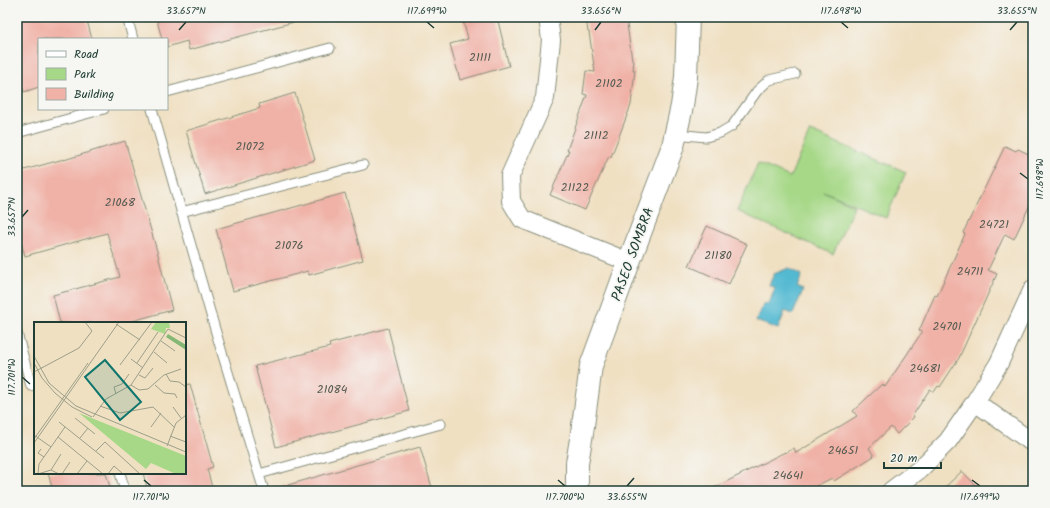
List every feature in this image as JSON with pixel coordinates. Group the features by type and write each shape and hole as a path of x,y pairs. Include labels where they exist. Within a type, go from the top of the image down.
{"street":[{"path":"548,17 551,40 545,98 510,176 511,201 522,219 629,262"},
{"name":"PASEO SOMBRA","path":"578,491 577,463 591,366 673,146 682,106 686,77 688,17"},
{"path":"891,491 920,469 948,441 975,402 999,363 1033,289"},
{"path":"975,402 1033,443"}],"lane":[{"path":"127,17 133,38"},
{"path":"168,92 330,48"},
{"path":"676,134 706,137 720,133 732,126 757,91 770,80 795,74"},
{"path":"17,133 100,110"},
{"path":"152,110 217,336 264,491"},
{"path":"181,212 363,165"},
{"path":"17,333 31,386"},
{"path":"259,474 441,424"},
{"path":"120,474 125,491"}],"green space":[{"path":"810,131 906,172 886,218 823,191 854,206 833,254 737,211 758,163 790,177"}],"water":[{"path":"789,268 802,275 797,287 803,290 793,314 785,311 778,329 756,321 764,303 769,304 775,288 769,285 774,274"}],"building":[{"path":"17,17 86,17 92,38 38,38 38,87 24,92 17,67"},
{"path":"156,17 293,17 294,22 189,50 187,41 168,47 168,38 162,38"},
{"path":"462,17 497,17 509,66 460,80 450,44 468,39"},
{"path":"586,17 626,17 632,60 634,61 633,70 635,70 631,105 611,157 609,156 585,210 550,195 569,150 567,150 587,95 583,94 586,71 595,72"},
{"path":"295,93 315,160 205,194 186,131 260,108 259,104"},
{"path":"125,141 157,251 172,310 129,322 60,322 53,295 120,277 107,233 25,256 17,228 17,172 64,160"},
{"path":"1005,146 1016,151 1018,149 1033,156 1033,198 1014,239 1005,234 988,270 997,274 959,358 940,387 938,386 934,392 930,389 913,415 914,417 897,434 891,427 869,448 874,456 834,481 832,478 806,491 708,491 794,448 796,453 857,416 853,411 882,384 885,387 922,332 919,331 935,295 937,296 965,234 963,233"},
{"path":"345,193 363,260 309,275 308,271 233,291 216,229"},
{"path":"707,226 747,244 729,284 689,266"},
{"path":"388,328 409,411 276,447 255,366 330,347 329,344"},
{"path":"190,384 213,467 207,469 213,491 148,491 143,474 186,474 186,385"},
{"path":"420,447 433,491 282,491 281,487"},
{"path":"962,471 981,491 941,491"},
{"path":"48,474 106,474 111,491 53,491"}]}
